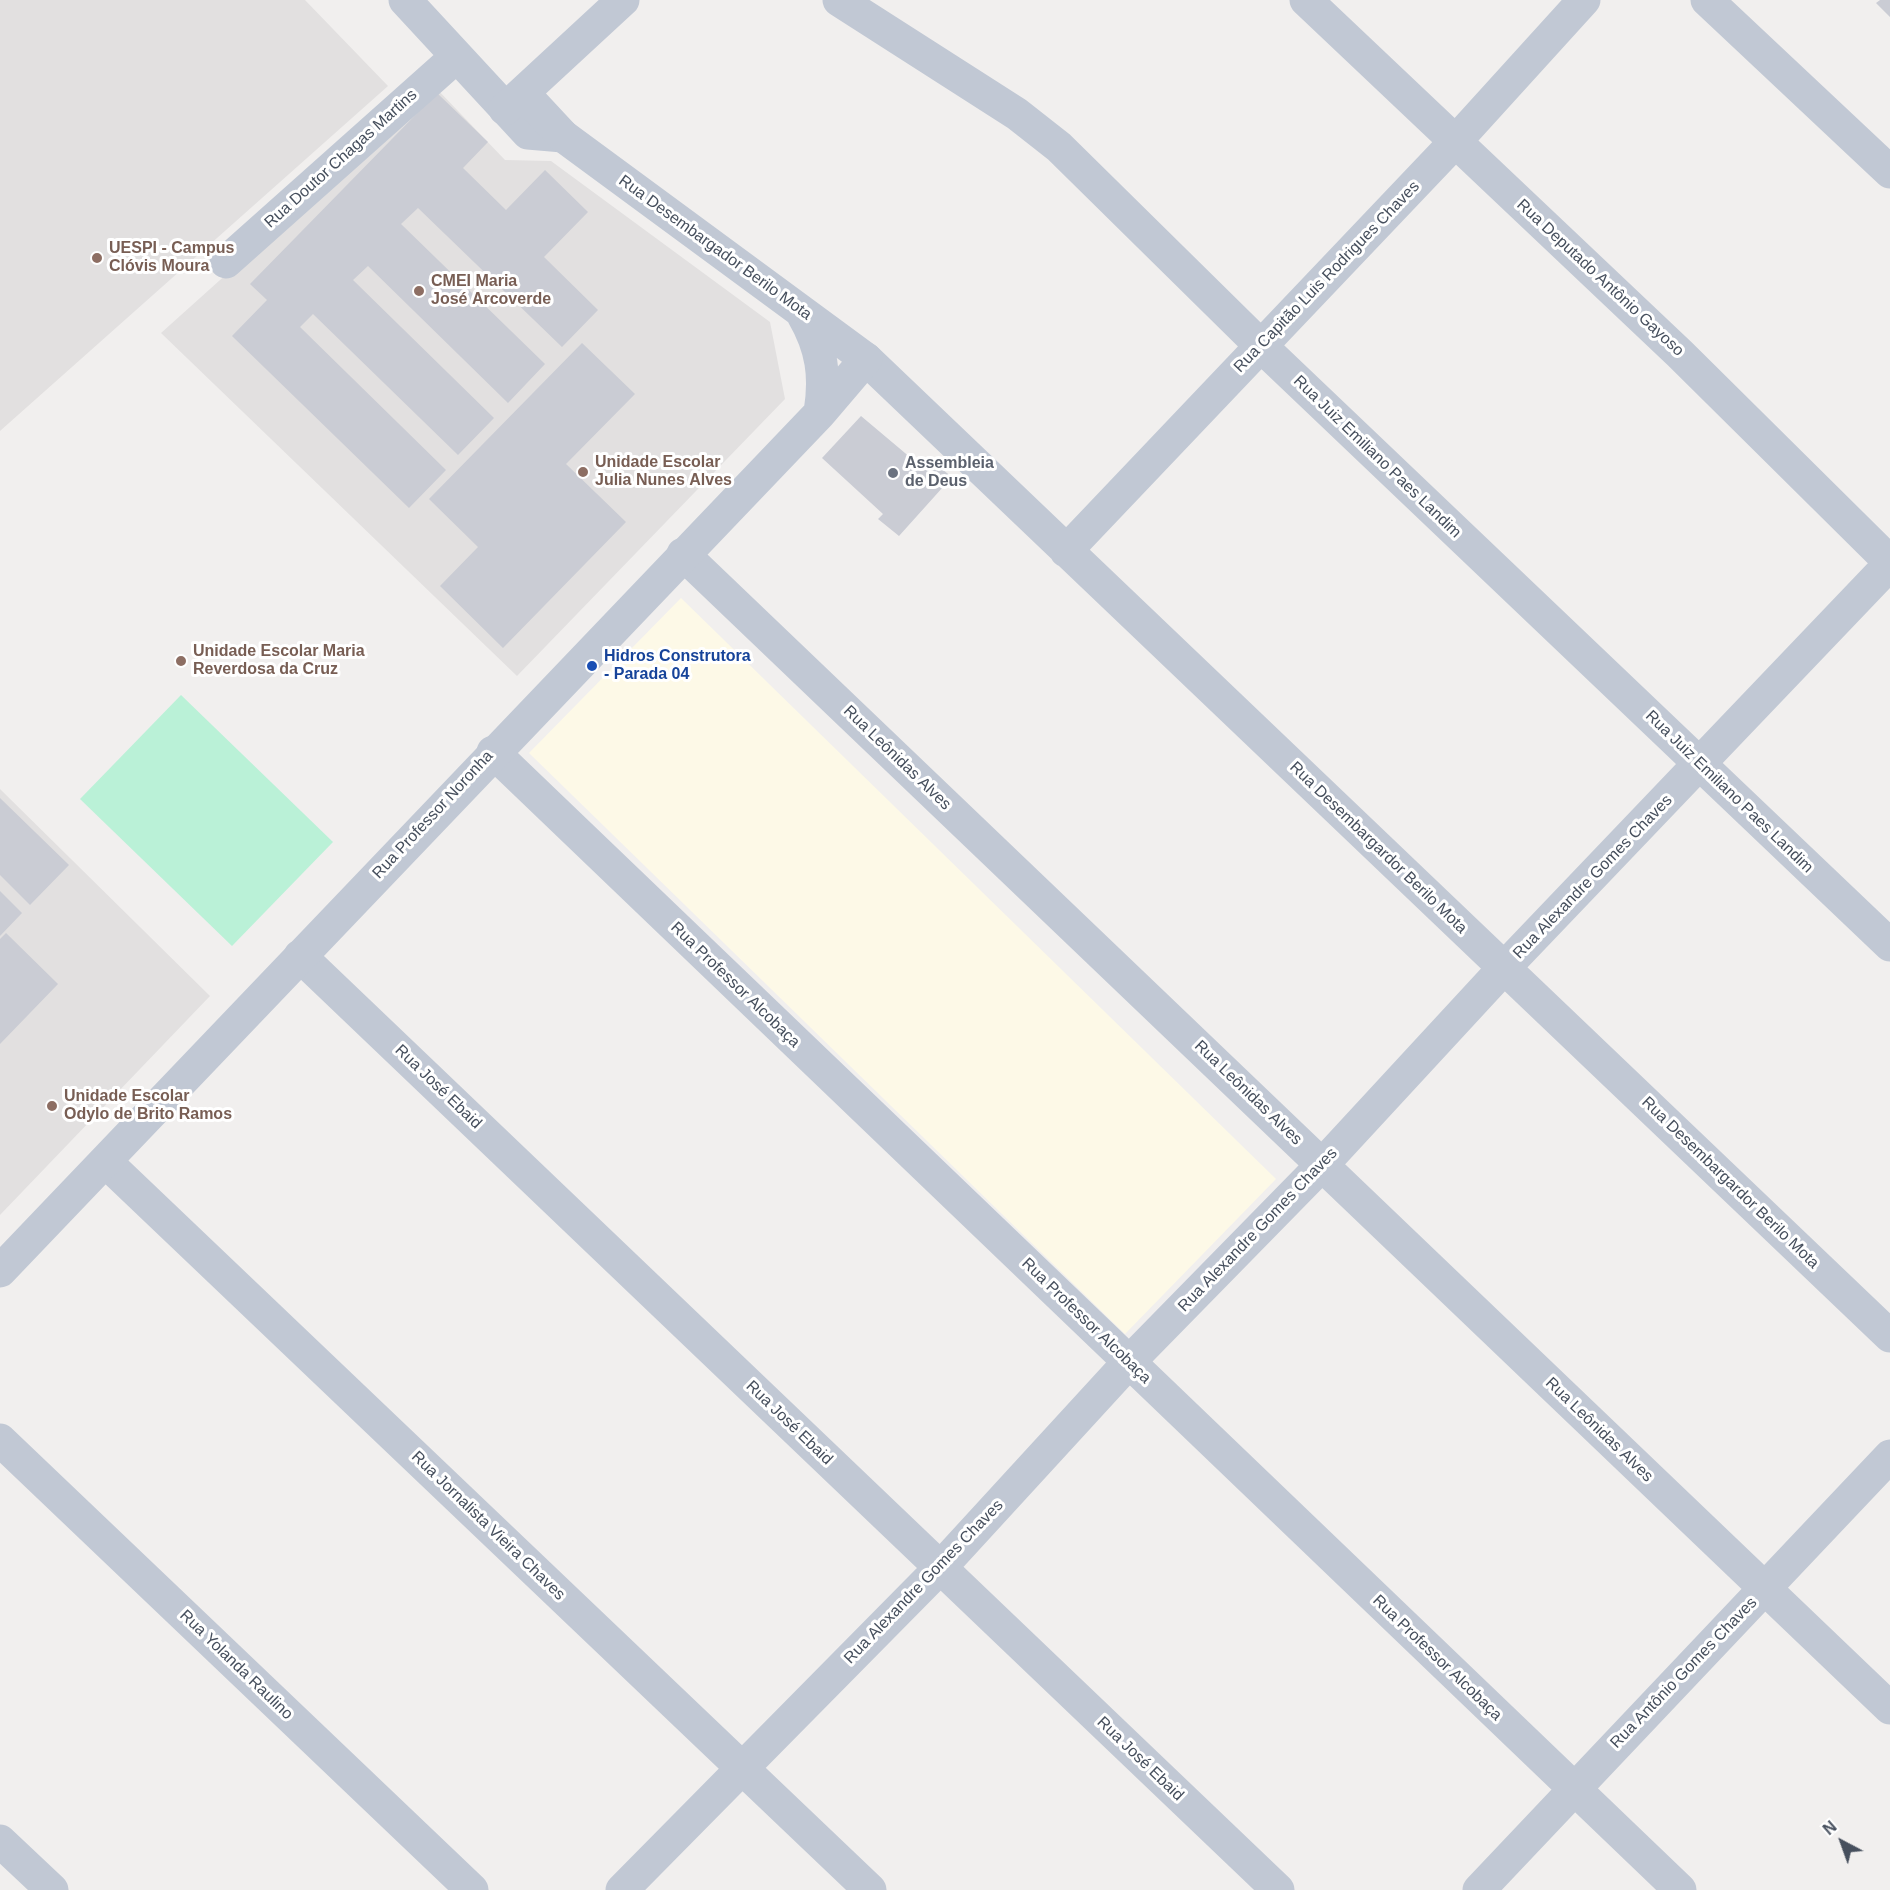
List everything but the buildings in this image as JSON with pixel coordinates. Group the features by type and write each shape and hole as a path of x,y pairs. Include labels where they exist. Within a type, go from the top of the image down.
{"street":[{"name":"Rua Desembargador Berilo Mota","path":"405,0 456,57 866,359"},
{"path":"514,101 623,0"},
{"name":"Rua Juiz Emiliano Paes Landim","path":"839,0 1017,114 1059,147 1261,346 1890,945"},
{"name":"Rua Deputado Antônio Gayoso","path":"1306,0 1680,354 1890,563"},
{"name":"Rua Capitão Luis Rodrigues Chaves","path":"1066,551 1455,142 1584,0"},
{"path":"1707,0 1890,172"},
{"name":"Rua Doutor Chagas Martins","path":"226,261 456,57"},
{"path":"798,308 815,336 821,353 824,374 820,413"},
{"name":"Rua Professor Noronha","path":"0,1271 493,752 820,413 866,359"},
{"name":"Rua Desembargardor Berilo Mota","path":"866,359 1890,1336"},
{"name":"Rua Leônidas Alves","path":"683,554 1890,1708"},
{"name":"Rua Alexandre Gomes Chaves","path":"622,1890 940,1568 1129,1362 1322,1165 1504,968 1701,765 1890,563"},
{"name":"Rua Professor Alcobaça","path":"493,752 1680,1890"},
{"name":"Rua José Ebaid","path":"300,956 1278,1890"},
{"name":"Rua Jornalista Vieira Chaves","path":"106,1162 870,1890"},
{"name":"Rua Yolanda Raulino","path":"0,1440 472,1890"},
{"name":"Rua Antônio Gomes Chaves","path":"1479,1890 1890,1456"},
{"path":"0,1841 52,1890"}],"shaded area":[{"name":"UESPI - Campus Clóvis Moura","path":"0,0 305,0 388,86 0,431"},
{"path":"435,87 505,160 551,161 770,322 785,399 517,676 161,333"},
{"path":"681,598 1276,1179 1125,1334 529,753"},
{"name":"Unidade Escolar Odylo de Brito Ramos","path":"0,789 210,996 0,1215"}],"green space":[{"path":"181,695 333,842 232,946 80,799"}],"place":[{"name":"UESPI - Campus Clóvis Moura","path":"97,258"},
{"name":"CMEI Maria José Arcoverde","path":"419,291"},
{"name":"Unidade Escolar Julia Nunes Alves","path":"583,472"},
{"name":"Assembleia de Deus","path":"893,473"},
{"name":"Unidade Escolar Maria Reverdosa da Cruz","path":"181,661"},
{"name":"Hidros Construtora - Parada 04","path":"592,666"},
{"name":"Unidade Escolar Odylo de Brito Ramos","path":"52,1106"}]}
